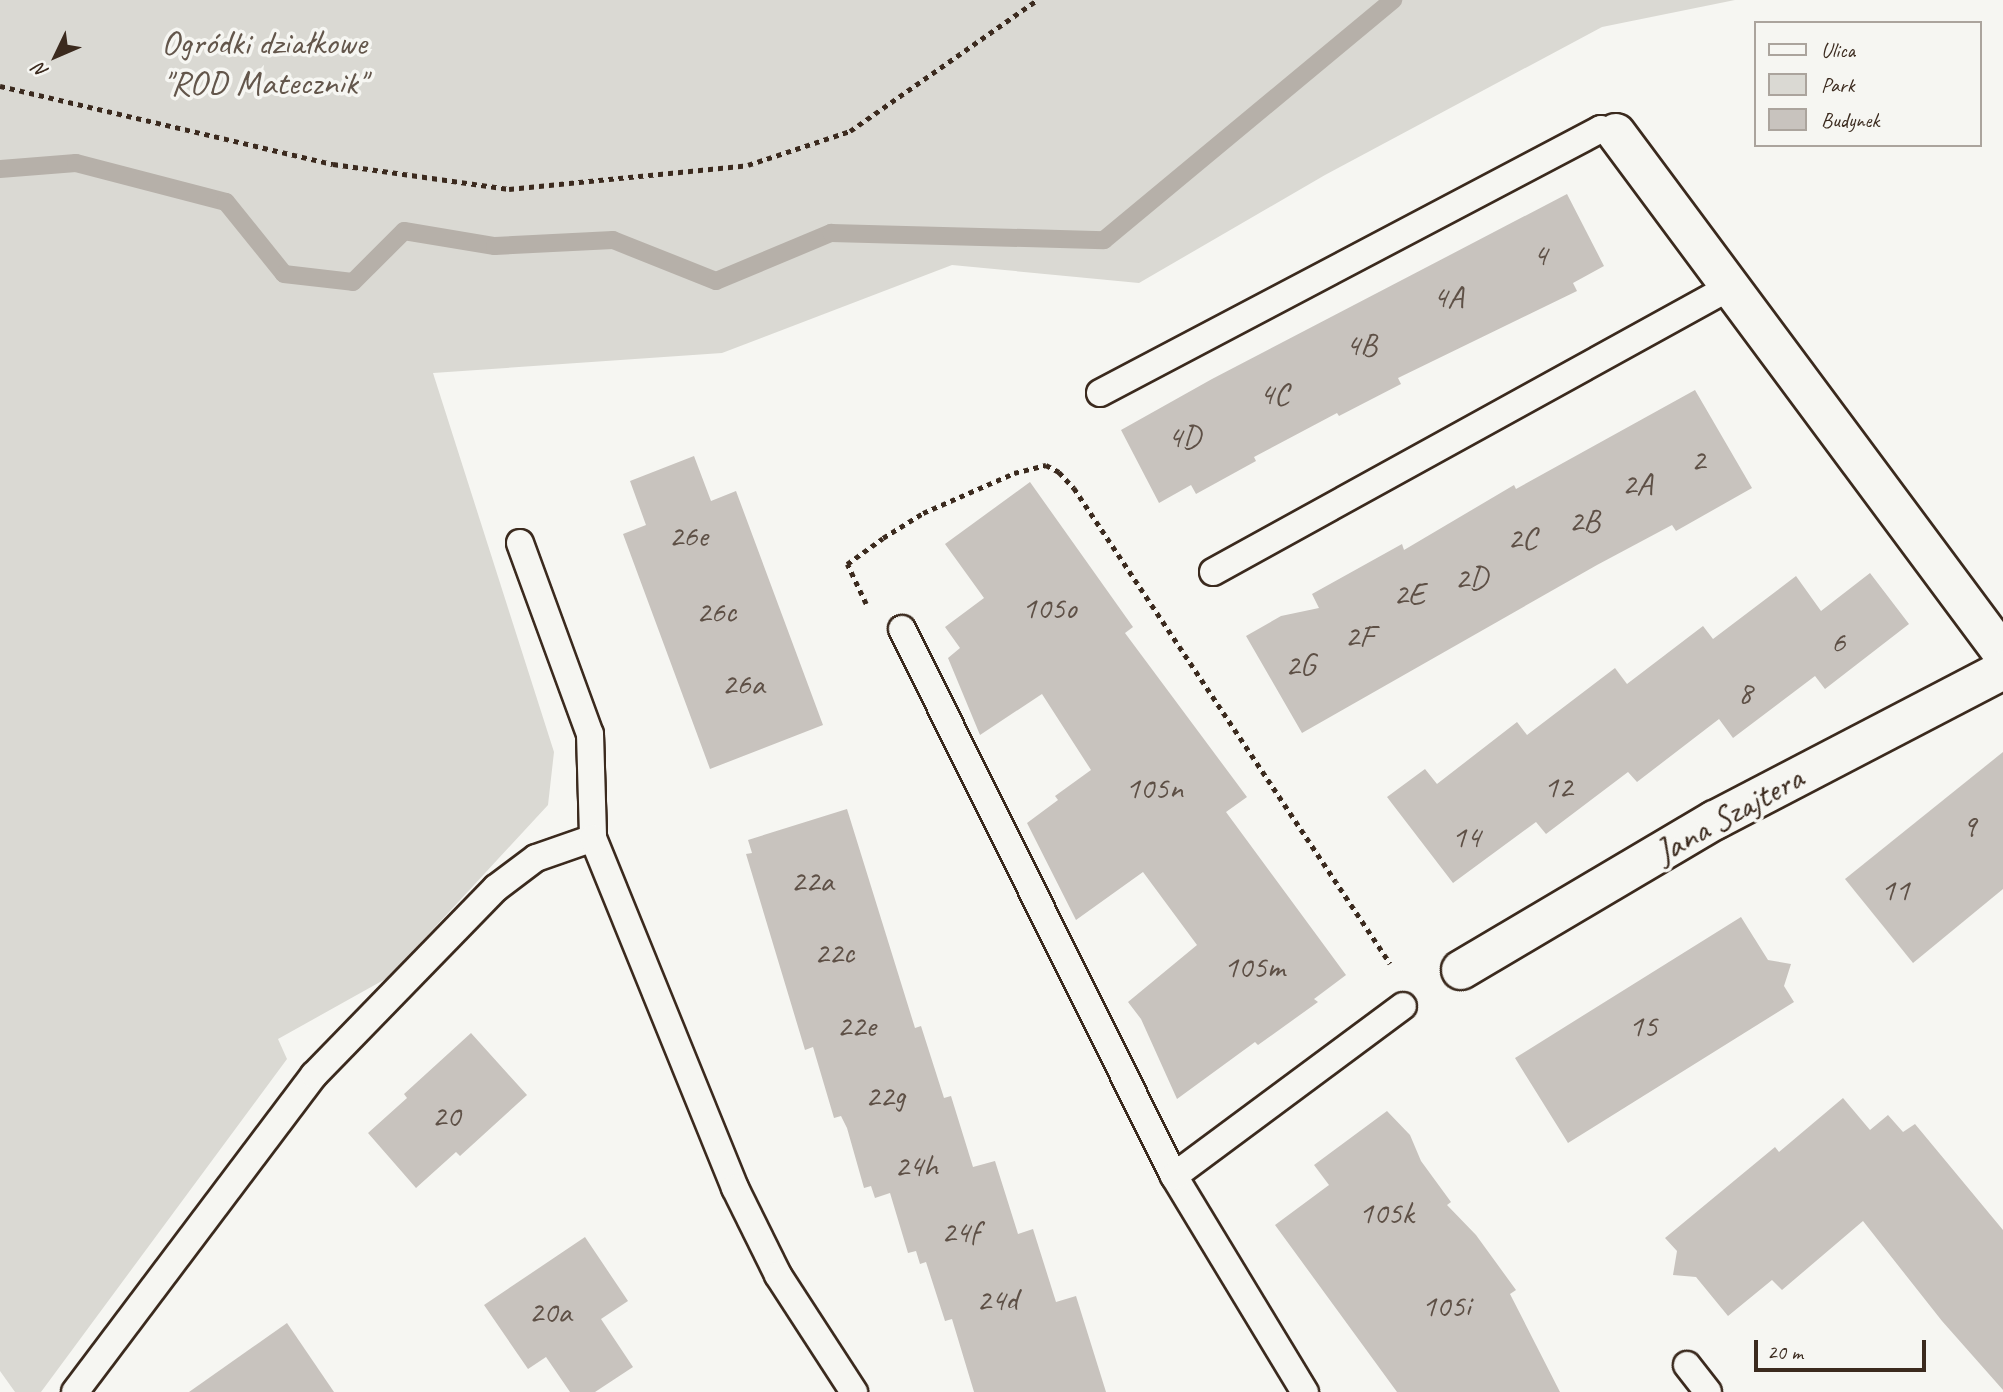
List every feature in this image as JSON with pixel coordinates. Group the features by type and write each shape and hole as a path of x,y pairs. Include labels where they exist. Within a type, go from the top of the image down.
{"street":[{"path":"1616,133 2003,654"},
{"name":"Jana Szajtera","path":"1461,970 1726,814 2003,670"}],"lane":[{"path":"1100,393 1601,129 1616,133"},
{"path":"1213,572 1730,287"},
{"path":"520,544 590,733 593,838 735,1188 778,1275 854,1392"},
{"path":"902,629 1174,1176 1305,1392"},
{"path":"75,1392 314,1075 496,888 536,858 593,838"},
{"path":"1174,1176 1403,1006"},
{"path":"1688,1364 1708,1392"}],"path":[{"path":"0,86 333,164 509,188 748,165 850,131 1037,0"},
{"path":"902,629 872,616 847,564 913,519 1014,473 1046,465 1059,472 1074,488 1404,984 1403,1006"}],"green space":[{"name":"Ogródki działkowe \"ROD Matecznik\"","path":"0,0 1735,0 1602,27 1325,175 1139,283 952,265 722,353 433,373 554,752 548,805 389,977 278,1039 287,1059 41,1392 15,1392 0,1371"}],"building":[{"path":"1567,194 1604,266 1573,283 1577,291 1398,378 1401,384 1339,416 1337,413 1254,457 1256,461 1196,494 1191,485 1159,503 1121,430 1212,379"},
{"path":"1695,390 1752,488 1676,531 1672,525 1597,565 1302,733 1246,636 1281,616 1319,608 1312,594 1402,544 1404,550 1514,485 1516,489"},
{"path":"694,456 711,501 736,491 823,725 710,769 623,534 646,525 630,481"},
{"path":"1030,482 1133,627 1125,633 1247,797 1226,812 1346,975 1314,999 1318,1002 1258,1045 1255,1042 1177,1099 1141,1019 1128,1002 1197,945 1143,872 1076,920 1027,823 1058,800 1055,796 1091,770 1042,694 980,735 948,658 960,648 945,627 984,598 945,544"},
{"path":"1870,573 1909,624 1825,689 1815,676 1733,738 1719,719 1637,782 1628,772 1546,834 1536,822 1453,883 1387,797 1425,769 1437,784 1517,722 1527,735 1615,668 1627,684 1703,626 1713,639 1796,576 1821,611"},
{"path":"2003,752 2003,889 1913,963 1845,879"},
{"path":"847,809 915,1028 921,1026 944,1098 951,1096 973,1167 995,1161 1018,1234 1033,1229 1056,1302 1076,1296 1106,1392 974,1392 952,1319 945,1321 926,1262 920,1264 916,1251 908,1253 890,1193 875,1198 871,1186 864,1188 847,1128 841,1116 834,1118 813,1047 805,1050 746,854 752,853 748,840"},
{"path":"1741,917 1768,960 1791,964 1784,986 1794,1002 1568,1143 1515,1058"},
{"path":"471,1033 527,1095 460,1156 456,1152 416,1188 368,1133 407,1098 404,1094"},
{"path":"1843,1098 1870,1130 1888,1115 1903,1132 1915,1124 2003,1230 2003,1390 1942,1321 1863,1221 1782,1290 1772,1280 1728,1316 1696,1277 1673,1275 1677,1251 1665,1238 1775,1147 1779,1152"},
{"path":"1387,1111 1410,1135 1421,1161 1451,1202 1447,1205 1476,1235 1516,1290 1510,1294 1560,1392 1397,1392 1275,1225 1329,1185 1314,1165"},
{"path":"585,1237 628,1301 601,1319 633,1367 595,1392 570,1392 546,1357 528,1369 484,1305"},
{"path":"287,1323 334,1392 189,1392"}],"waterway":[{"path":"0,169 76,163 226,202 284,274 353,282 404,231 495,246 613,240 716,281 831,233 1104,240 1393,0"}]}
